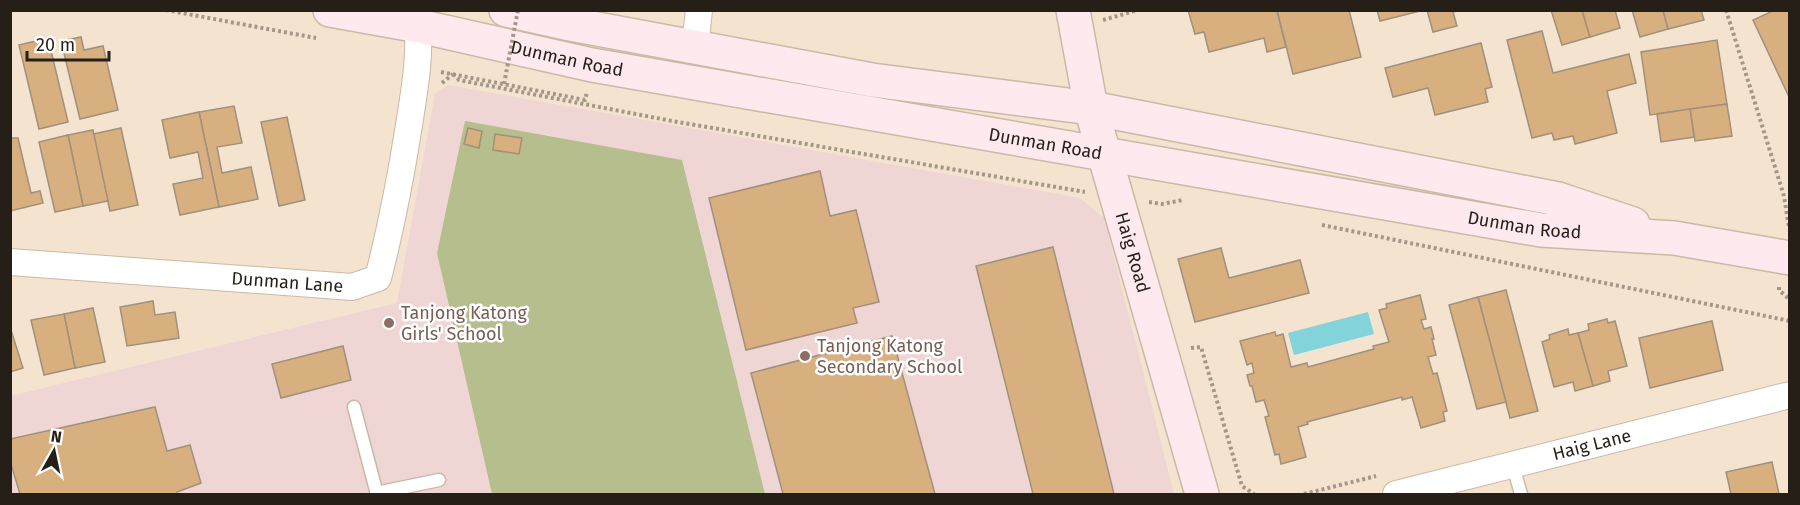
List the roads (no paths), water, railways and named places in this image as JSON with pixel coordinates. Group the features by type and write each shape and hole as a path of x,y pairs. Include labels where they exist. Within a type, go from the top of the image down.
{"street":[{"name":"Dunman Road","path":"506,10 872,80 1091,108 1558,199 1674,237"},
{"path":"695,47 699,10"},
{"name":"Haig Road","path":"1083,13 1091,108 1202,495"},
{"name":"Dunman Road","path":"328,25 418,18 556,58 1105,156 1541,230 1674,237 1790,258"},
{"name":"Dunman Lane","path":"10,262 352,287 378,278 404,158 418,68 418,18"},
{"name":"Haig Lane","path":"1396,495 1790,395"}],"lane":[{"path":"354,408 377,494 439,480"},
{"path":"1513,466 1521,495"}],"water":[{"path":"1368,312 1374,334 1294,355 1288,333"}],"place":[{"name":"Tanjong Katong Girls' School","path":"389,323"},
{"name":"Tanjong Katong Secondary School","path":"805,356"}]}
